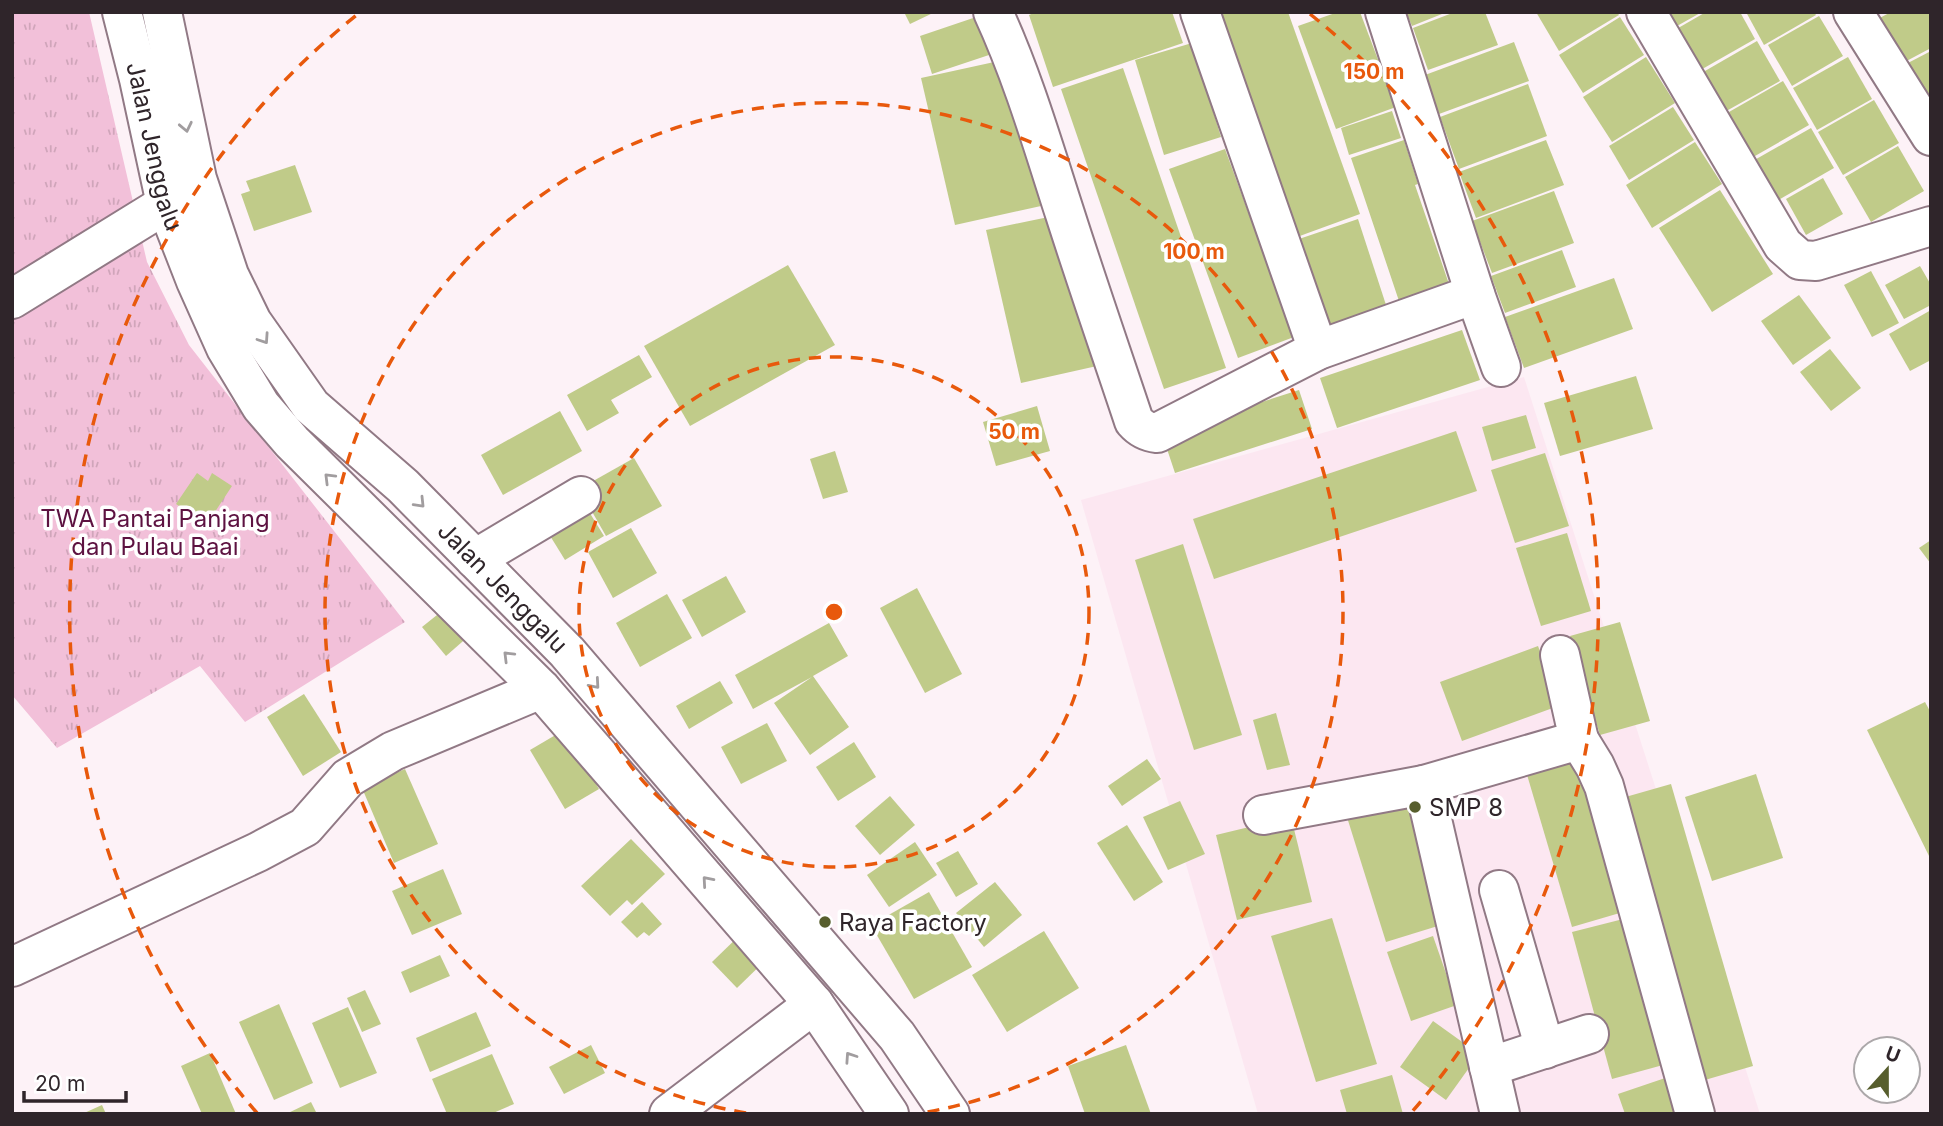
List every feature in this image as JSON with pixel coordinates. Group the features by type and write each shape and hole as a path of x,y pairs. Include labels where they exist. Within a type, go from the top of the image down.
{"street":[{"name":"Jalan Jenggalu","path":"122,12 158,80 197,178 229,275 252,322 311,406 403,485 567,652 897,1036 950,1114"},
{"name":"Jalan Jenggalu","path":"163,12 158,80 166,204 226,348 261,406 292,442 541,689 814,1004 889,1114"},
{"path":"1200,12 1318,350"},
{"path":"1385,12 1501,367"},
{"path":"1646,12 1783,245 1800,260 1816,261 1931,226"},
{"path":"1853,12 1931,136"},
{"path":"1008,22 1036,125 1134,421 1140,428 1157,433 1318,350 1475,293"},
{"path":"12,299 166,204"},
{"path":"475,559 580,496"},
{"path":"1560,655 1579,740 1604,786 1695,1114"},
{"path":"12,967 258,852 304,827 348,778 393,751 541,689"},
{"path":"1263,815 1424,785 1579,740"},
{"path":"1424,785 1500,1114"},
{"path":"1499,890 1545,1049"},
{"path":"669,1114 814,1004"},
{"path":"1489,1067 1589,1034"}],"shaded area":[{"name":"SMP 8","path":"1524,377 1760,1114 1258,1114 1081,500"}],"green space":[{"name":"TWA Pantai Panjang dan Pulau Baai","path":"12,12 89,12 147,262 189,345 405,622 245,722 200,666 57,748 12,695"}],"building":[{"path":"904,12 935,12 910,24"},
{"path":"1036,12 1172,12 1183,43 1053,87 1029,15"},
{"path":"1217,12 1288,12 1360,214 1297,237"},
{"path":"1338,12 1360,12 1396,107 1336,129 1298,26"},
{"path":"1406,12 1447,12 1412,26"},
{"path":"1455,12 1485,12 1498,45 1428,70 1413,28"},
{"path":"1536,12 1617,12 1619,15 1559,51"},
{"path":"1669,12 1702,12 1677,26"},
{"path":"1706,12 1740,12 1755,39 1697,72 1673,31"},
{"path":"1746,12 1814,12 1816,15 1764,45"},
{"path":"1891,12 1931,12 1931,48 1899,65 1874,21"},
{"path":"982,15 995,53 932,74 920,36"},
{"path":"1819,16 1843,56 1792,86 1768,45"},
{"path":"1620,17 1644,55 1583,93 1559,55"},
{"path":"1757,41 1780,81 1721,114 1698,75"},
{"path":"1514,42 1529,81 1439,114 1425,75"},
{"path":"1192,43 1221,137 1164,155 1135,60"},
{"path":"1931,51 1931,99 1926,101 1906,64"},
{"path":"1646,57 1675,103 1612,142 1583,97"},
{"path":"1848,57 1872,99 1817,130 1793,88"},
{"path":"1008,59 1041,206 955,225 921,78"},
{"path":"1123,68 1226,368 1164,389 1061,89"},
{"path":"1783,81 1809,125 1748,160 1722,116"},
{"path":"1528,84 1547,136 1459,169 1440,117"},
{"path":"1874,100 1899,143 1843,175 1818,132"},
{"path":"1673,107 1694,140 1629,180 1609,146"},
{"path":"1392,111 1401,138 1349,155 1341,128"},
{"path":"1811,128 1834,168 1775,202 1751,162"},
{"path":"1404,140 1418,184 1415,185 1449,284 1399,301 1351,158"},
{"path":"1546,140 1564,185 1476,218 1459,172"},
{"path":"1695,142 1722,184 1652,228 1626,185"},
{"path":"1898,146 1924,191 1871,222 1845,177"},
{"path":"1225,149 1294,337 1238,358 1169,169"},
{"path":"295,165 312,212 254,231 241,194 250,191 246,181"},
{"path":"1823,178 1843,214 1806,235 1786,199"},
{"path":"1720,190 1773,274 1712,312 1659,228"},
{"path":"1554,191 1574,243 1492,273 1472,221"},
{"path":"1063,214 1097,366 1021,383 986,230"},
{"path":"1358,219 1387,308 1329,328 1299,239"},
{"path":"1562,250 1576,287 1505,313 1491,276"},
{"path":"788,265 835,345 690,426 644,346"},
{"path":"1920,266 1931,285 1931,305 1904,319 1885,285"},
{"path":"1871,271 1899,323 1872,337 1844,285"},
{"path":"1614,278 1633,329 1524,368 1505,317"},
{"path":"1799,295 1831,338 1793,365 1761,321"},
{"path":"1931,310 1931,360 1910,371 1889,334"},
{"path":"1462,330 1480,380 1337,428 1320,378"},
{"path":"1830,349 1861,388 1831,411 1800,372"},
{"path":"639,355 652,377 611,400 619,413 587,431 567,395"},
{"path":"1636,376 1653,429 1560,456 1544,403"},
{"path":"1299,390 1312,429 1175,473 1162,434"},
{"path":"1037,406 1050,451 996,466 983,422"},
{"path":"560,411 582,451 503,495 481,455"},
{"path":"1526,415 1536,448 1492,461 1482,427"},
{"path":"1456,431 1477,491 1214,579 1193,519"},
{"path":"835,451 848,492 823,499 810,459"},
{"path":"1545,453 1569,526 1515,543 1491,470"},
{"path":"634,458 662,506 606,536 579,489"},
{"path":"197,473 208,481 212,473 232,486 207,524 176,504"},
{"path":"583,502 604,536 565,560 544,526"},
{"path":"631,528 657,573 613,598 588,552"},
{"path":"1567,533 1591,611 1541,626 1516,548"},
{"path":"1931,540 1931,564 1919,548"},
{"path":"1183,544 1242,735 1194,750 1135,560"},
{"path":"726,576 746,612 702,637 682,600"},
{"path":"917,588 962,674 925,693 880,608"},
{"path":"667,594 692,638 640,667 616,623"},
{"path":"447,607 470,635 446,656 422,627"},
{"path":"1620,622 1650,721 1600,735 1570,636"},
{"path":"829,623 848,656 813,676 849,727 810,755 774,703 812,677 753,709 735,675"},
{"path":"1538,646 1561,705 1462,741 1440,682"},
{"path":"720,681 733,703 689,729 676,706"},
{"path":"304,694 341,752 303,776 267,717"},
{"path":"1925,702 1931,713 1931,860 1867,730"},
{"path":"1276,713 1290,765 1267,770 1253,720"},
{"path":"767,723 787,761 741,784 721,747"},
{"path":"564,730 599,789 565,809 530,750"},
{"path":"854,742 876,777 838,801 816,767"},
{"path":"1582,752 1630,910 1572,927 1525,768"},
{"path":"1147,759 1161,779 1122,806 1108,786"},
{"path":"405,769 438,844 394,863 362,788"},
{"path":"1756,774 1783,858 1712,881 1685,797"},
{"path":"1671,784 1753,1066 1698,1082 1615,800"},
{"path":"1414,793 1454,921 1386,942 1346,814"},
{"path":"890,796 915,825 880,855 855,826"},
{"path":"1180,801 1205,854 1168,870 1143,817"},
{"path":"1291,817 1312,902 1237,920 1216,835"},
{"path":"1127,825 1163,882 1134,901 1097,843"},
{"path":"631,839 665,874 632,905 627,900 610,916 581,886"},
{"path":"915,842 937,875 889,907 867,875"},
{"path":"958,851 978,884 956,897 936,863"},
{"path":"443,869 462,914 412,935 392,891"},
{"path":"995,882 1022,915 984,947 956,913"},
{"path":"929,892 972,967 914,999 871,925"},
{"path":"642,902 662,924 649,936 644,932 637,938 621,922"},
{"path":"1635,916 1674,1062 1612,1079 1572,932"},
{"path":"1332,918 1377,1064 1316,1082 1271,936"},
{"path":"744,931 769,957 737,988 712,962"},
{"path":"1044,931 1079,988 1007,1032 972,975"},
{"path":"1433,936 1457,1005 1411,1021 1387,952"},
{"path":"440,955 450,976 410,993 401,972"},
{"path":"365,990 381,1024 362,1032 347,998"},
{"path":"279,1004 313,1083 274,1100 239,1022"},
{"path":"348,1007 377,1073 340,1088 312,1023"},
{"path":"476,1012 491,1046 430,1072 416,1038"},
{"path":"1433,1021 1479,1054 1446,1100 1400,1067"},
{"path":"591,1045 605,1073 564,1094 549,1067"},
{"path":"1126,1045 1151,1114 1085,1114 1068,1066"},
{"path":"210,1053 236,1114 202,1114 181,1066"},
{"path":"492,1054 514,1104 491,1114 447,1114 432,1079"},
{"path":"1677,1074 1691,1114 1625,1114 1618,1094"},
{"path":"1392,1075 1403,1114 1347,1114 1340,1090"},
{"path":"311,1102 317,1114 286,1114"},
{"path":"102,1105 106,1114 82,1114"}],"place":[{"name":"SMP 8","path":"1415,807"},
{"name":"Raya Factory","path":"825,922"}]}
